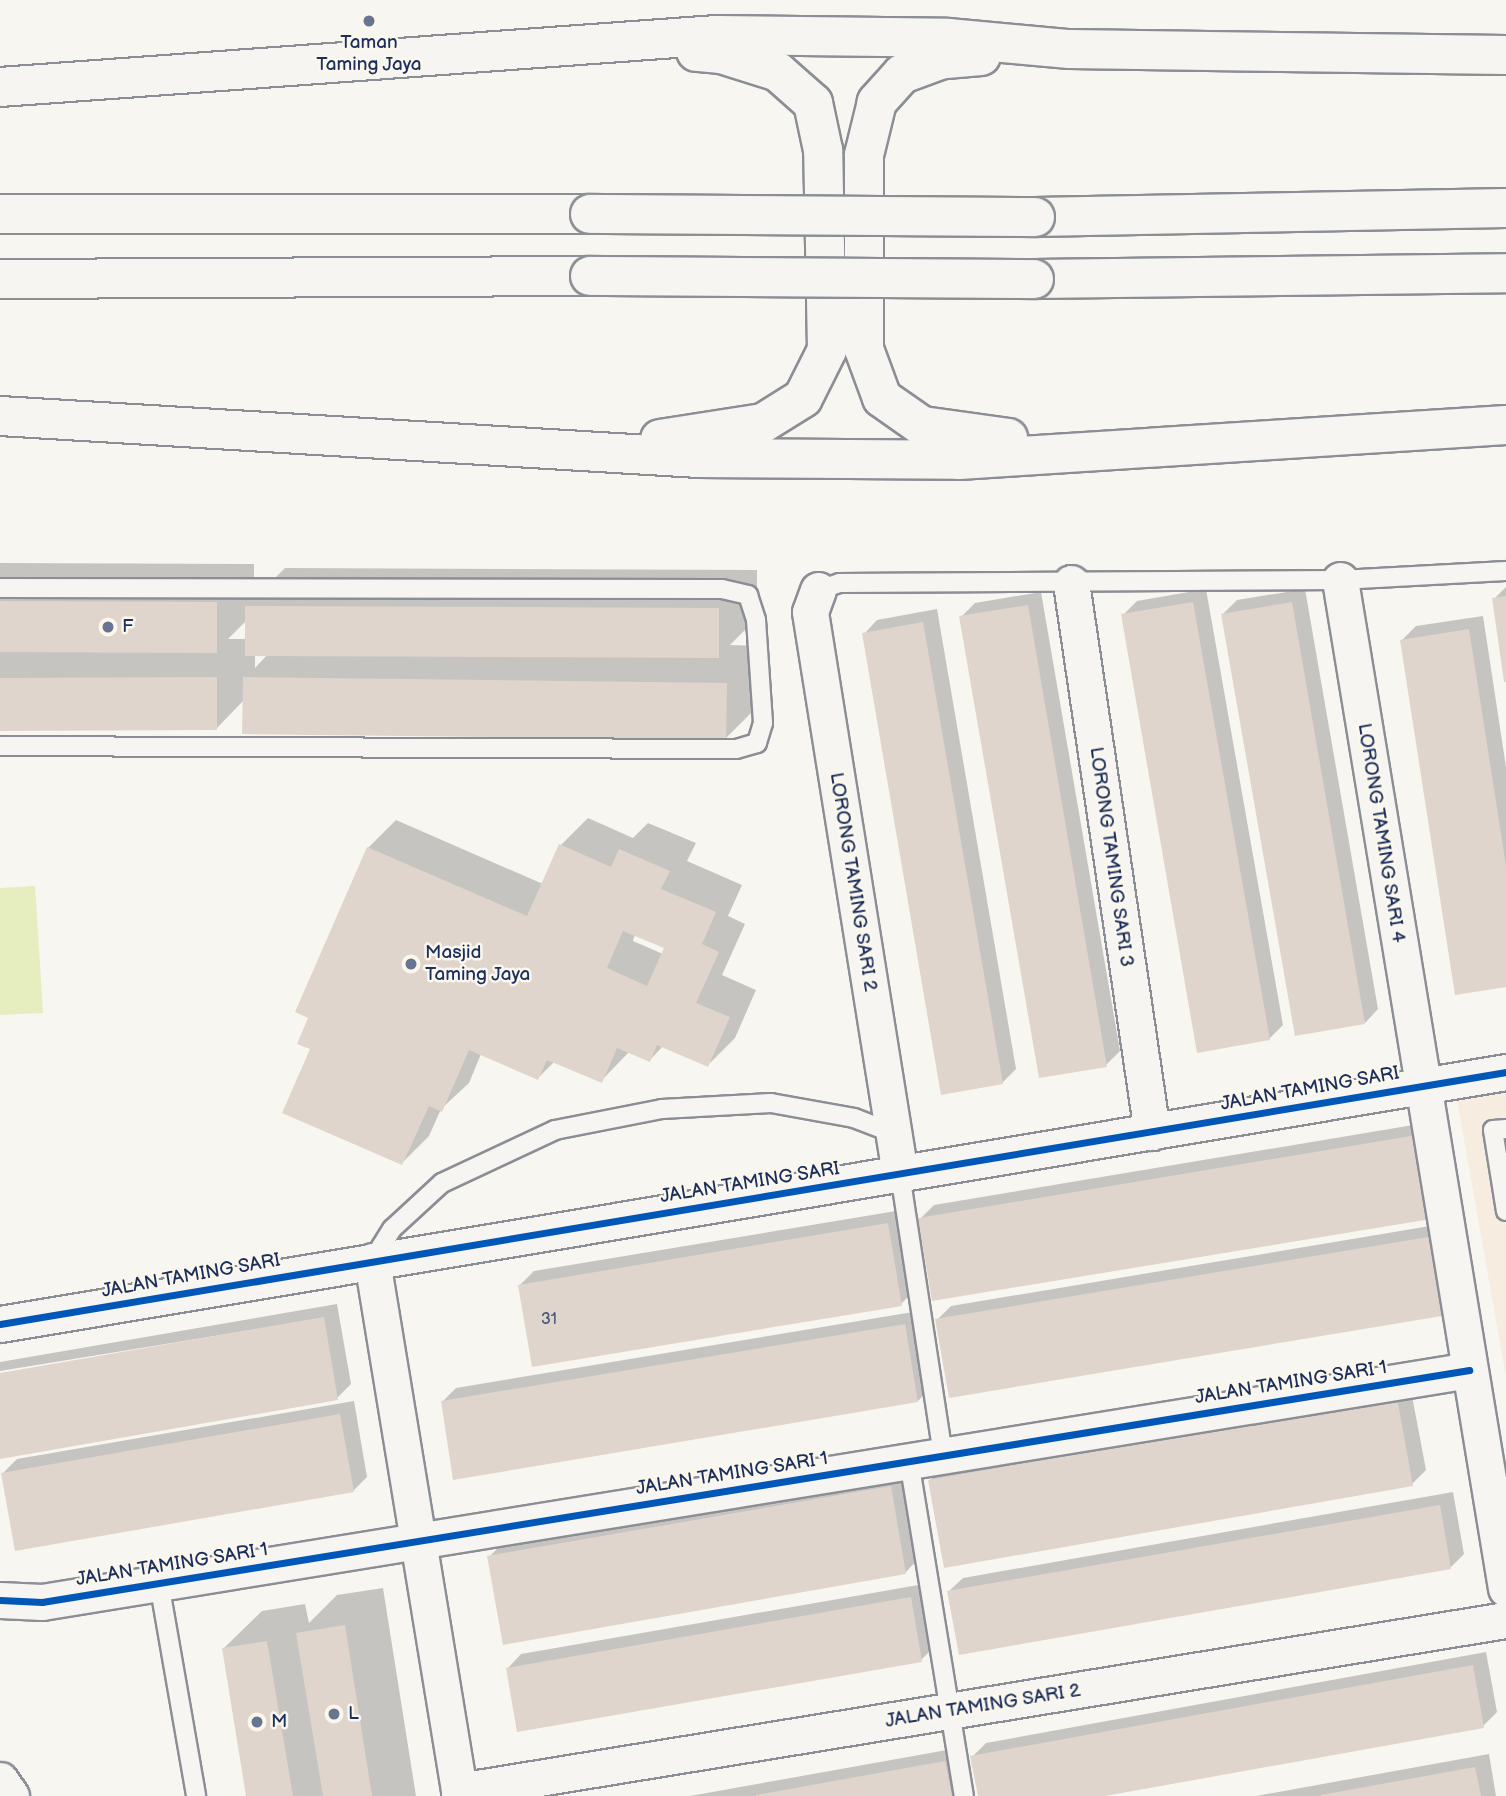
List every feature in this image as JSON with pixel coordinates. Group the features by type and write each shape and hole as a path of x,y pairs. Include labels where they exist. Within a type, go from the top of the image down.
{"highway":[{"path":"0,87 717,35 948,38 1070,49 1506,55"},
{"path":"593,449 763,423 803,398 827,350 823,150 813,103 778,72 721,54 607,45"},
{"path":"1070,49 943,59 902,74 877,102 864,155 864,349 882,398 922,426 1156,450"},
{"path":"0,214 1035,217 1506,208"},
{"path":"0,279 590,276 1034,279 1506,273"},
{"path":"0,416 593,449 698,458 946,460 1156,450 1506,425"}],"street":[{"name":"LORONG TAMING SARI 4","path":"1340,580 1506,1588"},
{"name":"LORONG TAMING SARI 3","path":"1071,583 1152,1132"},
{"name":"LORONG TAMING SARI 2","path":"818,590 810,612 900,1174"},
{"name":"JALAN TAMING SARI","path":"0,1324 1506,1072"},
{"path":"372,1261 460,1794"},
{"name":"JALAN TAMING SARI 1","path":"0,1600 42,1602 1469,1370"},
{"name":"JALAN TAMING SARI 2","path":"460,1794 1506,1620"},
{"path":"0,1780 11,1796"}],"lane":[{"path":"818,590 839,583 1340,580 1506,571"},
{"path":"0,588 722,589 748,595 755,620 763,723 757,743 736,749 0,746"},
{"path":"372,1261 392,1229 442,1183 555,1130 662,1109 771,1103 854,1118 893,1133"},
{"path":"1506,1129 1493,1130 1506,1211"},
{"path":"900,1174 950,1711 964,1796"},
{"path":"159,1583 196,1796"}],"shaded area":[{"path":"1506,1088 1506,1377 1456,1094"}],"green space":[{"path":"35,886 43,1013 0,1015 0,888"}],"building":[{"path":"1506,596 1506,682 1504,682 1492,598"},
{"name":"F","path":"0,601 217,602 217,653 0,652"},
{"path":"1193,602 1270,1040 1197,1053 1121,614"},
{"path":"1292,602 1365,1024 1295,1036 1221,614"},
{"path":"1028,605 1107,1067 1039,1078 959,616"},
{"path":"245,606 719,608 719,658 245,656"},
{"path":"923,622 1003,1084 941,1095 862,633"},
{"path":"1469,629 1506,866 1506,987 1455,995 1400,640"},
{"path":"217,677 217,730 0,731 0,678"},
{"path":"243,677 727,683 726,740 242,734"},
{"path":"559,844 611,867 619,849 670,871 661,889 716,912 702,944 719,952 696,1003 730,1017 708,1067 657,1045 650,1062 617,1048 602,1083 547,1060 538,1080 469,1050 442,1112 429,1106 402,1165 282,1113 310,1049 297,1044 308,1018 295,1012 367,847 527,916","holes":["623,931 664,948 647,986 607,968"]},
{"path":"1417,1135 1431,1219 932,1301 918,1218"},
{"path":"888,1223 902,1306 532,1367 518,1285"},
{"path":"1434,1236 1448,1315 949,1398 935,1319"},
{"path":"324,1317 338,1400 0,1459 0,1373"},
{"path":"905,1324 918,1402 453,1480 441,1401"},
{"path":"1397,1398 1413,1486 944,1568 928,1480"},
{"path":"340,1414 354,1492 15,1551 1,1473"},
{"path":"891,1486 906,1574 503,1645 487,1556"},
{"path":"1440,1505 1451,1569 959,1655 947,1591"},
{"path":"911,1597 922,1662 517,1732 506,1668"},
{"name":"L","path":"345,1625 372,1796 323,1796 296,1633"},
{"name":"M","path":"267,1641 293,1796 246,1796 222,1648"},
{"path":"1473,1665 1484,1728 1105,1796 978,1796 970,1756"},
{"path":"945,1761 952,1796 756,1796 756,1795"},
{"path":"1475,1767 1481,1796 1321,1796 1321,1795"}],"cycle path":[{"path":"0,1324 1506,1072"},
{"path":"0,1600 42,1602 1469,1370"}],"place":[{"name":"Taman Taming Jaya","path":"369,21"},
{"name":"F","path":"108,627"},
{"name":"Masjid Taming Jaya","path":"411,964"},
{"name":"L","path":"334,1714"},
{"name":"M","path":"257,1722"}]}
